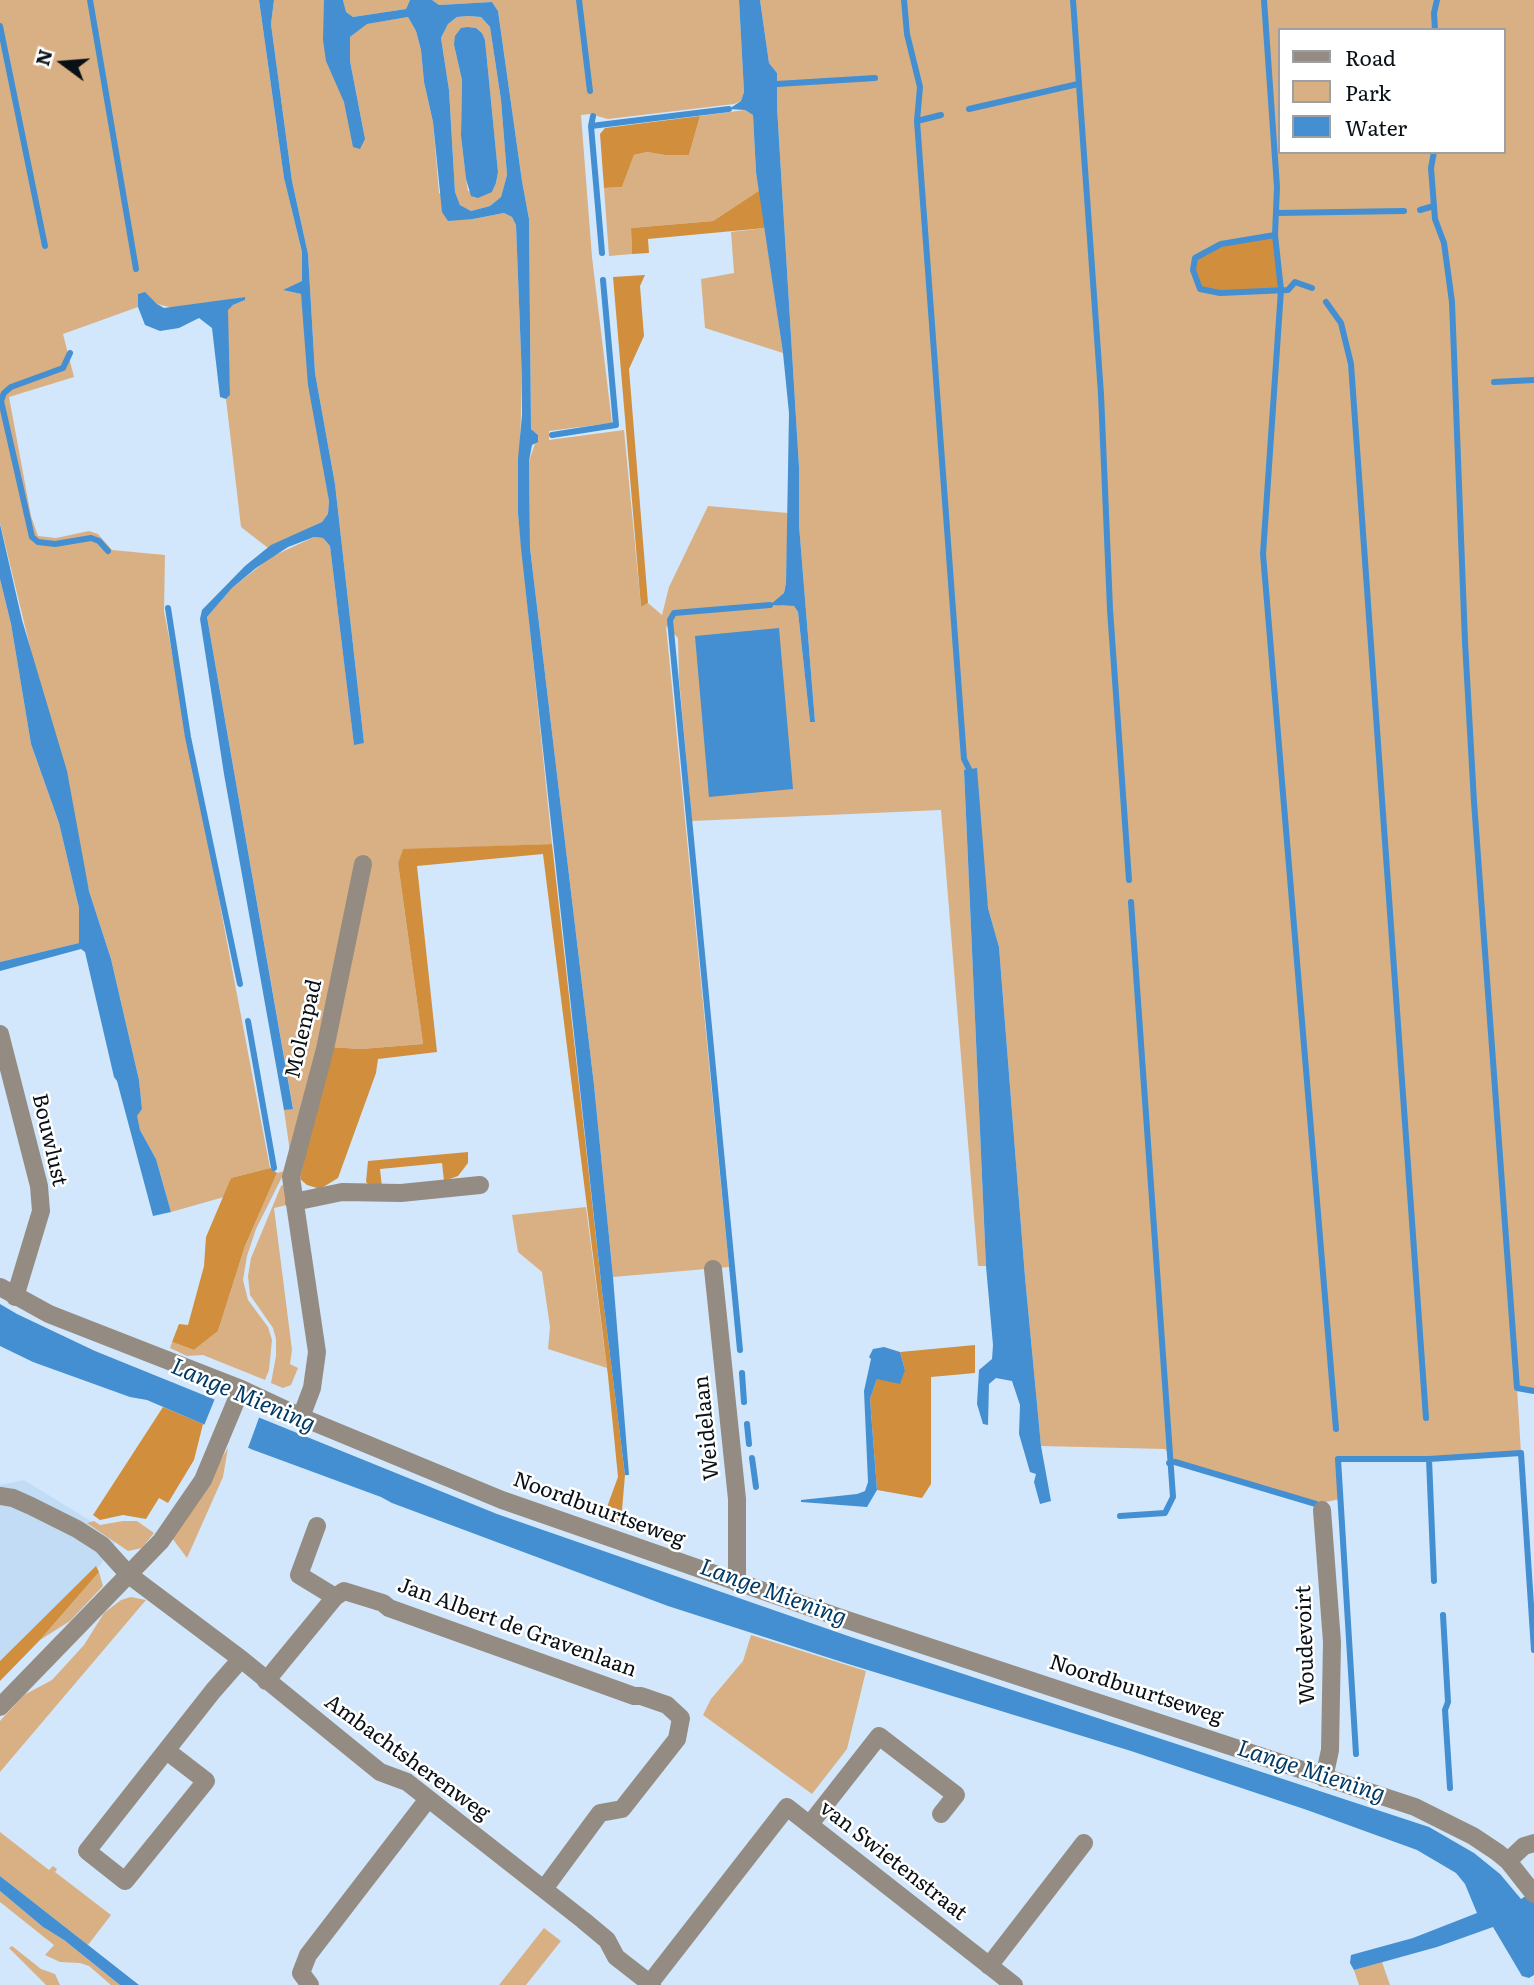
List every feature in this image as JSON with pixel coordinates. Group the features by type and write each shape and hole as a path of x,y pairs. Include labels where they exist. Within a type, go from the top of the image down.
{"street":[{"name":"Molenpad","path":"301,1417 312,1388 317,1352 291,1177 325,1049 363,864"},
{"name":"Bouwlust","path":"0,1034 38,1186 41,1211 15,1297"},
{"path":"294,1202 342,1192 401,1194 480,1185"},
{"name":"Weidelaan","path":"713,1269 737,1499 737,1583"},
{"name":"Noordbuurtseweg","path":"0,1287 49,1314 502,1500 737,1583 1415,1807 1473,1836 1508,1861 1533,1892"},
{"path":"0,1707 161,1541 203,1480 239,1394"},
{"name":"Ambachtsherenweg","path":"0,1496 22,1502 103,1545 129,1575 241,1659 380,1772 407,1782 544,1889 607,1940 617,1957 651,1984"},
{"name":"Woudevoirt","path":"1322,1510 1332,1642 1330,1750 1324,1778"},
{"path":"266,1681 335,1597 299,1575 317,1526"},
{"name":"Jan Albert de Gravenlaan","path":"335,1597 344,1591 383,1602 389,1608 634,1696 667,1705 681,1718 677,1739 622,1809 600,1813 544,1889"},
{"path":"167,1751 206,1781 125,1881 87,1851 213,1691 241,1659"},
{"path":"810,1824 879,1736 956,1795 941,1814"},
{"path":"305,1979 308,1955 428,1799"},
{"name":"van Swietenstraat","path":"651,1984 787,1807 1014,1985"},
{"path":"989,1966 1084,1843"},
{"path":"1508,1861 1524,1846 1534,1843"}],"shaded area":[{"path":"700,116 689,155 647,152 634,155 622,187 604,188 600,134 605,128"},
{"path":"760,190 765,228 648,239 649,253 632,254 631,228 713,221"},
{"path":"1275,235 1281,290 1220,293 1200,289 1193,270 1195,258 1221,244"},
{"path":"645,275 640,286 644,336 629,369 648,603 641,607 613,277"},
{"path":"552,844 625,1475 621,1522 603,1518 618,1477 608,1376 543,854 417,866 437,1052 378,1059 376,1073 338,1178 320,1189 307,1185 300,1179 329,1047 361,1049 423,1044 398,863 403,849"},
{"path":"468,1152 468,1163 458,1176 444,1181 442,1163 380,1169 382,1187 372,1187 366,1182 368,1161"},
{"path":"270,1168 277,1173 245,1246 218,1331 194,1350 172,1342 179,1324 188,1325 204,1266 206,1237 231,1178"},
{"path":"975,1345 975,1373 931,1377 931,1484 922,1498 877,1490 870,1399 877,1379 905,1370 900,1352"},
{"path":"163,1407 203,1424 194,1460 168,1503 159,1498 146,1519 123,1515 100,1520 93,1515"},
{"path":"24,1480 118,1538 99,1567 0,1668 0,1485"},
{"path":"96,1566 99,1572 0,1681 0,1661"}],"green space":[{"path":"0,0 259,0 284,178 302,252 302,281 284,290 301,294 329,501 328,515 322,522 268,548 241,527 226,399 230,395 227,319 228,309 245,300 245,297 173,308 157,304 145,293 138,294 138,307 63,334 74,377 9,397 31,516 38,536 56,538 89,531 98,534 112,550 165,555 164,611 270,1168 231,1178 224,1197 171,1212 156,1159 140,1130 136,1116 142,1109 139,1080 111,959 89,891 0,523"},
{"path":"274,0 332,0 365,139 350,61 350,37 366,24 408,17 416,31 421,50 424,82 433,122 439,193 473,219 504,213 512,217 516,225 522,380 518,513 552,844 403,850 398,863 423,1044 361,1049 329,1047 300,1179 291,1159 284,1110 293,1108 207,617 232,588 271,557 314,537 323,538 330,546 354,744 364,743 335,484 315,373 308,254 292,181 271,24"},
{"path":"343,0 410,0 406,9 353,17 346,12"},
{"path":"432,0 739,0 744,92 741,101 608,119 590,114 581,115 592,257 612,423 549,431 549,440 624,430 641,607 648,603 662,615 669,587 708,506 788,513 786,583 781,606 794,606 798,612 810,722 815,722 799,525 799,467 777,73 769,63 760,0 1534,0 1534,1391 1517,1388 1521,1453 1429,1459 1338,1459 1340,1499 1316,1504 1175,1462 1165,1449 1041,1446 999,947 988,908 964,770 986,1266 978,1266 941,810 692,821 678,638 666,626 729,1267 613,1277 594,1085 530,548 529,461 538,435 531,429 529,219 498,11 492,2 439,5"},
{"path":"457,17 481,17 490,27 501,100 507,175 501,197 490,206 471,211 460,205 455,192 449,90 441,38 448,24","holes":["468,27 476,28 485,40 498,172 492,192 468,191 461,136 462,80 454,45"]},
{"path":"745,110 753,115 756,172 760,190 713,221 631,228 632,254 609,256 604,188 622,187 634,155 647,152 689,155 700,116"},
{"path":"765,228 783,353 705,328 701,279 734,273 731,232"},
{"path":"0,579 11,624 31,744 59,823 79,908 79,943 0,962"},
{"path":"285,1171 256,1229 243,1280 248,1300 268,1327 272,1340 269,1370 265,1380 203,1355 187,1356 170,1348 172,1342 194,1350 218,1331 245,1246 277,1173"},
{"path":"284,1184 287,1205 274,1208 292,1350 290,1364 298,1368 291,1385 283,1388 271,1383 276,1339 273,1328 250,1295 248,1276 251,1258"},
{"path":"586,1207 607,1368 548,1349 550,1327 542,1272 518,1252 512,1215"},
{"path":"228,1448 223,1477 187,1558 172,1538"},
{"path":"94,1521 100,1525 137,1521 154,1533 142,1548 128,1551 87,1523"},
{"path":"99,1572 103,1586 70,1621 40,1640"},
{"path":"131,1597 146,1600 0,1772 0,1721 24,1695 52,1680 84,1645 104,1613 121,1600"},
{"path":"751,1635 866,1671 847,1749 812,1794 703,1715 711,1699 743,1661"},
{"path":"0,1832 49,1870 53,1866 57,1869 55,1872 111,1915 88,1945 0,1876"},
{"path":"0,1891 120,1985 111,1985 89,1966 60,1962 45,1955 54,1945 0,1902"},
{"path":"544,1928 561,1941 526,1985 499,1985"},
{"path":"12,1946 41,1969 55,1974 60,1985 46,1985 9,1948"},
{"path":"1382,1962 1390,1985 1359,1985 1354,1970"}],"water":[{"path":"259,0 274,0 271,24 292,181 308,254 315,373 335,484 364,743 354,745 330,546 323,538 314,537 288,547 256,568 232,588 207,617 293,1109 284,1110 224,774 200,619 202,610 245,566 271,545 322,522 328,514 329,501 308,385 301,294 283,290 302,281 302,252 284,178"},
{"path":"324,0 343,0 346,12 353,17 406,9 410,0 432,0 439,5 492,2 498,11 529,219 531,429 538,435 538,442 532,445 529,461 530,548 594,1085 629,1475 625,1475 602,1291 521,548 518,459 522,380 516,225 512,217 504,213 448,221 442,212 433,122 424,82 421,50 416,31 408,17 367,24 350,37 350,61 365,139 360,149 353,147 344,102 326,61 323,40","holes":["457,17 481,17 490,27 501,100 507,175 501,197 490,206 471,211 460,205 455,192 449,90 441,38 448,24"]},
{"path":"739,0 760,0 769,63 777,73 799,467 799,525 815,722 810,722 798,612 794,606 770,605 784,593 786,583 789,413 783,353 756,172 753,115 745,110 729,109 741,101 744,92"},
{"path":"461,28 476,28 485,40 498,172 492,192 478,198 471,196 466,179 461,136 462,80 454,45 455,36"},
{"path":"145,292 164,308 245,297 245,300 228,310 230,395 226,399 220,397 212,328 199,318 179,328 160,331 145,325 138,307 138,294"},
{"path":"0,524 22,620 67,771 89,891 111,959 139,1080 142,1109 137,1116 140,1130 156,1159 171,1212 153,1216 114,1077 85,952 81,949 0,971 0,962 79,943 79,908 59,823 31,744 11,624 0,579"},
{"path":"779,628 793,789 709,797 695,636"},
{"path":"977,768 988,908 999,947 1041,1446 1051,1501 1040,1504 1034,1482 1036,1474 1030,1472 1019,1434 1020,1405 1012,1381 996,1378 989,1384 988,1425 983,1424 977,1404 979,1370 992,1359 993,1345 986,1266 964,770"},
{"path":"0,1304 95,1351 497,1514 851,1637 1429,1827 1474,1853 1500,1874 1521,1899 1534,1891 1534,1975 1529,1978 1522,1976 1493,1927 1437,1947 1354,1970 1350,1963 1351,1955 1413,1938 1477,1913 1465,1884 1456,1873 1417,1850 1131,1751 668,1606 248,1448 203,1424 147,1400 130,1397 33,1362 0,1346"},
{"path":"884,1347 900,1352 905,1370 900,1384 877,1379 870,1399 877,1490 867,1507 801,1502 865,1491 868,1482 864,1391 871,1359 869,1357 873,1349"},
{"path":"0,1876 139,1985 120,1985 64,1940 43,1927 0,1891"}],"pier":[{"path":"216,1396 260,1415 248,1448 251,1449 250,1452 203,1428"}],"waterway":[{"path":"90,0 136,269"},
{"path":"579,0 590,91"},
{"path":"904,0 907,34 920,87 917,121 964,759 969,769"},
{"path":"1073,0 1101,394 1110,609 1129,880"},
{"path":"1264,0 1277,187 1275,235 1281,290 1263,554 1336,1429"},
{"path":"1435,28 1437,0"},
{"path":"0,26 45,246"},
{"path":"777,84 875,78"},
{"path":"969,109 1078,84"},
{"path":"591,126 729,109"},
{"path":"917,121 941,115"},
{"path":"593,116 591,126 602,253"},
{"path":"1434,154 1431,168 1435,219 1444,243 1452,302 1474,802 1517,1388 1534,1391"},
{"path":"1420,210 1434,206"},
{"path":"1277,213 1404,211"},
{"path":"1275,235 1221,244 1195,258 1193,270 1200,289 1220,293 1288,290 1295,282 1312,288"},
{"path":"552,435 616,425 603,280"},
{"path":"1326,302 1341,323 1351,364 1426,1418"},
{"path":"70,353 63,368 11,387 4,393 1,401 32,537 38,542 55,544 91,538 99,541 108,551"},
{"path":"1494,382 1534,380"},
{"path":"740,1350 670,620 674,613 770,605"},
{"path":"168,608 188,737 240,984"},
{"path":"1120,1516 1165,1513 1173,1497 1131,902"},
{"path":"248,1021 274,1168"},
{"path":"742,1373 744,1402"},
{"path":"747,1424 749,1444"},
{"path":"1356,1754 1338,1459 1429,1459 1521,1453 1534,1650"},
{"path":"752,1458 756,1487"},
{"path":"1429,1459 1434,1581"},
{"path":"1169,1463 1175,1462 1316,1504"},
{"path":"1443,1615 1450,1788"}],"water label":[{"name":"Lange Miening","path":"243,1396"},
{"name":"Lange Miening","path":"773,1593"},
{"name":"Lange Miening","path":"1311,1772"}]}
